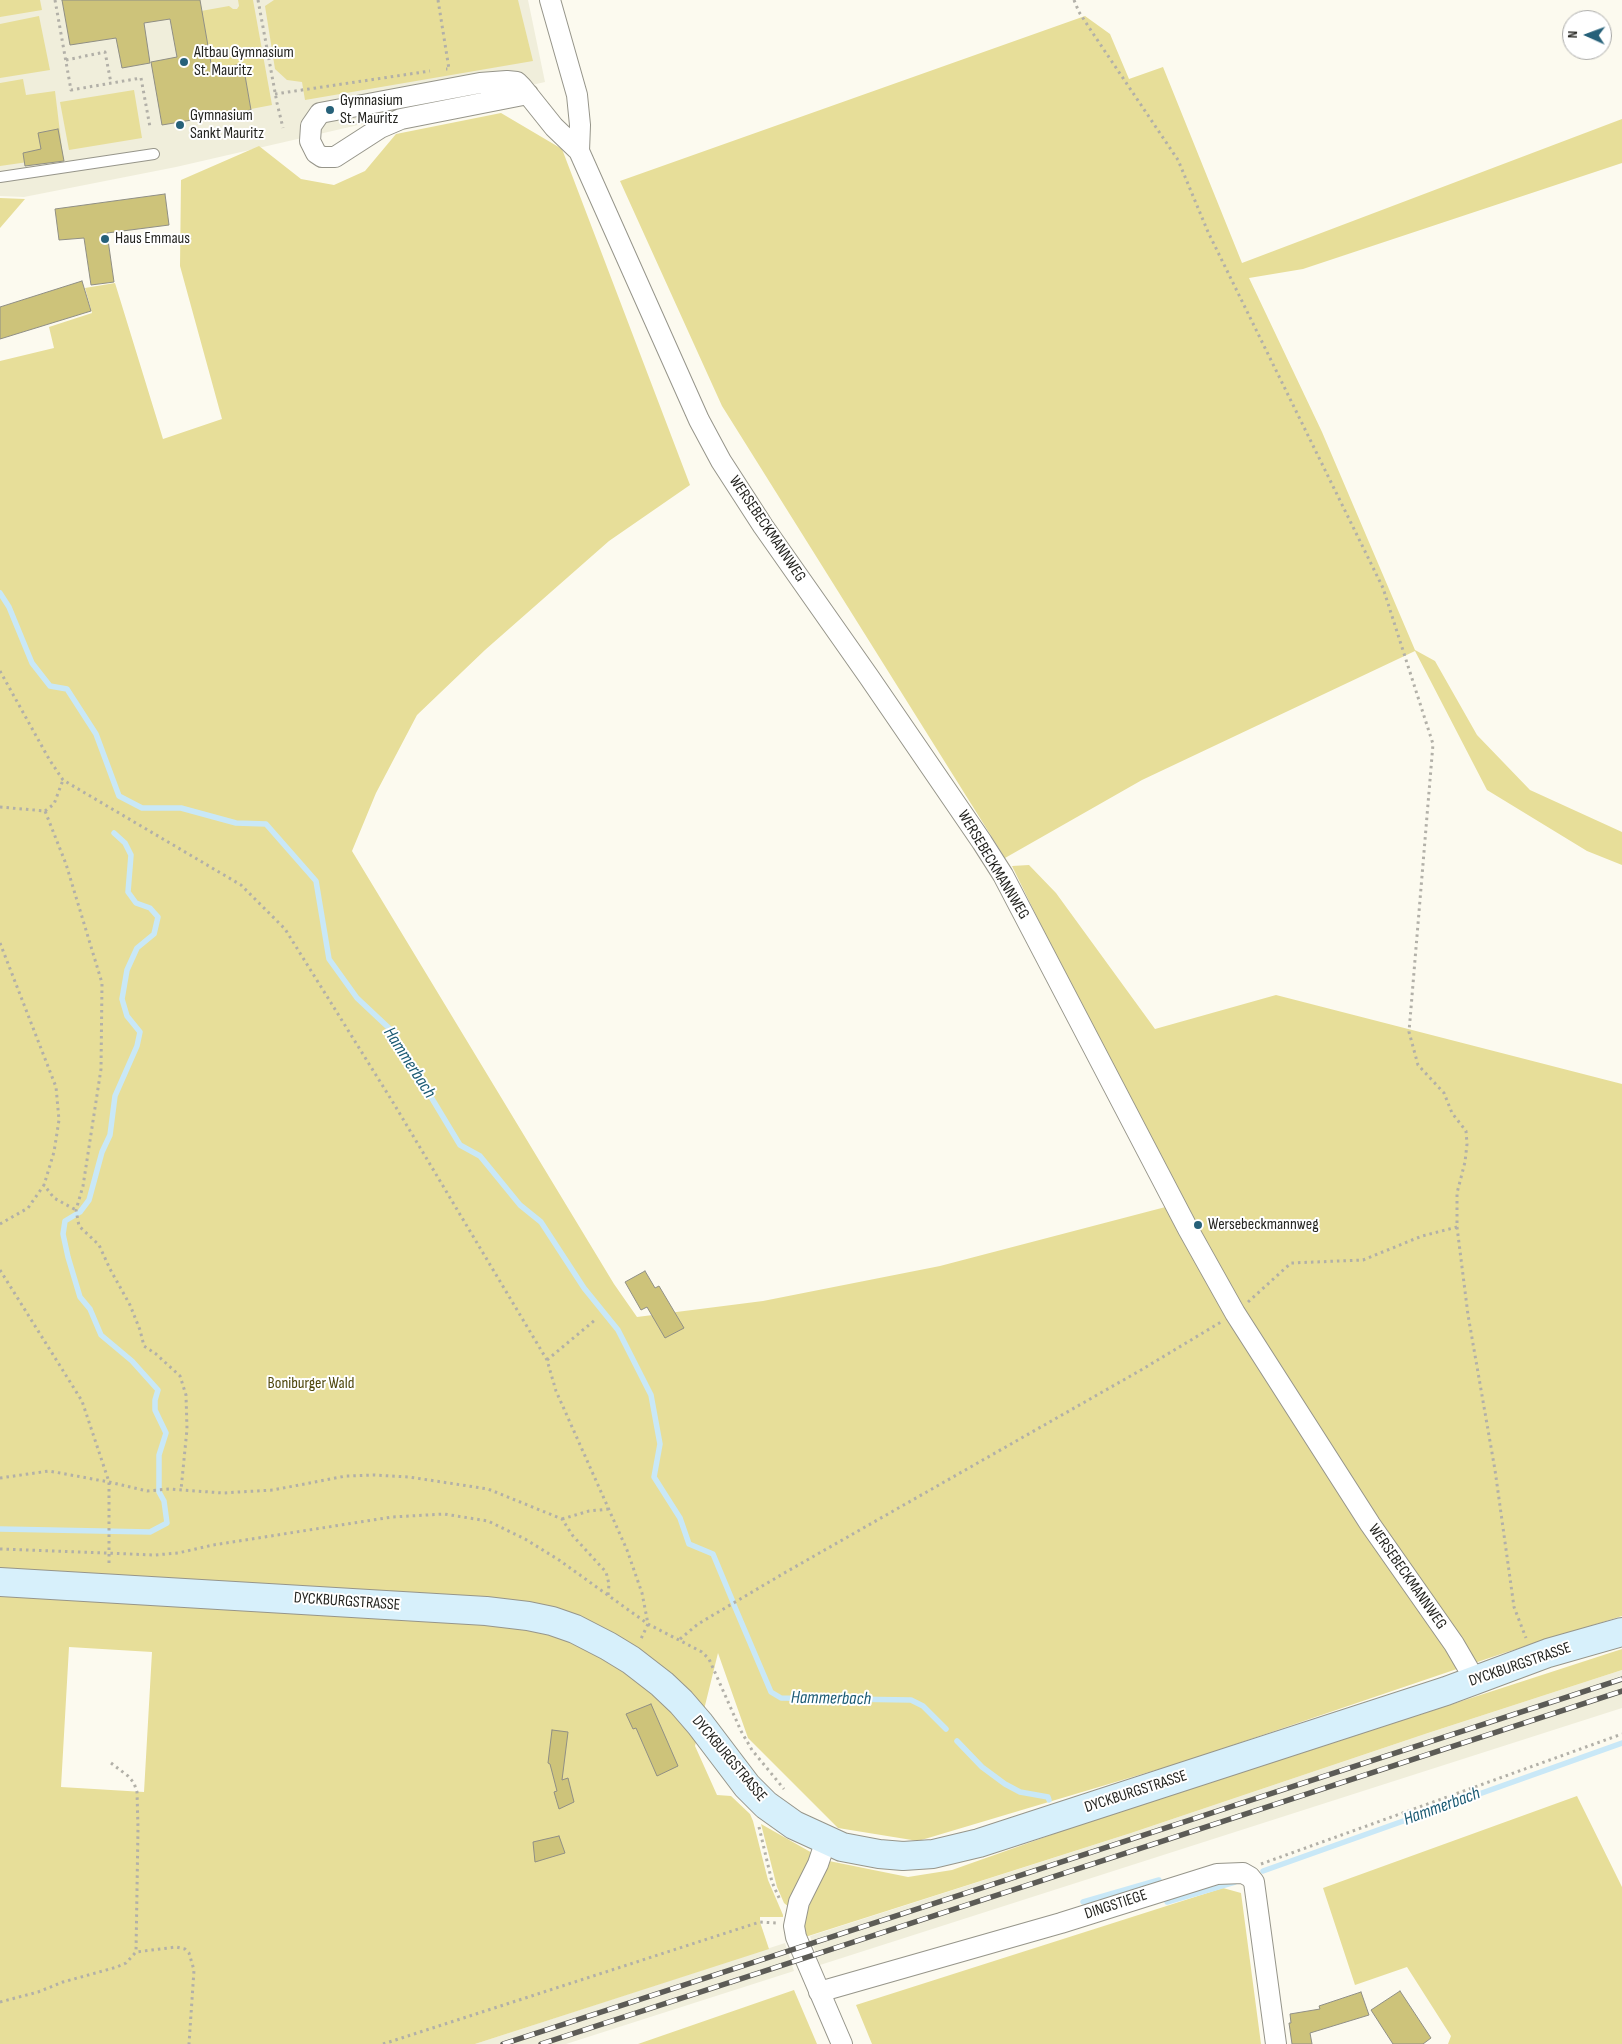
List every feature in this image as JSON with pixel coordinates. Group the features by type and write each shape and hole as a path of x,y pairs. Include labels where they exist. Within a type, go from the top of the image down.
{"street":[{"name":"WERSEBECKMANNWEG","path":"550,0 577,94 580,125 579,151"},
{"name":"WERSEBECKMANNWEG","path":"528,94 401,120 380,128 335,157 322,157 316,153 310,141 311,126 320,113 498,81 517,82 528,94 554,127 579,151 680,377 721,462 1003,875 1188,1229 1235,1313 1365,1516 1454,1644 1475,1680"},
{"name":"DYCKBURGSTRASSE","path":"0,1582 486,1611 528,1616 561,1624 608,1646 631,1660 662,1684 690,1712 738,1776 756,1796 794,1825 826,1840 854,1850 904,1856 933,1854 965,1847 1475,1680 1548,1653 1622,1632"},
{"path":"826,1840 818,1864 799,1902 794,1922 796,1937 842,2044"},
{"path":"1243,1872 1254,1882 1276,2044"},
{"name":"DINGSTIEGE","path":"819,1992 1061,1923 1217,1874 1243,1872"}],"lane":[{"path":"0,177 154,154"}],"path":[{"path":"55,0 71,90 141,78 150,127"},
{"path":"258,0 275,94 284,128"},
{"path":"275,94 449,69 438,0"},
{"path":"1074,0 1079,12 1178,160 1208,232 1383,588 1434,744 1409,1032 1418,1065 1444,1093 1452,1113 1466,1131 1465,1162 1457,1193 1457,1226 1468,1315 1495,1470 1514,1607 1528,1644"},
{"path":"66,60 105,52 111,83"},
{"path":"0,670 49,759 63,780 241,885 285,929 394,1104 547,1360 556,1391 627,1550 642,1592 648,1624"},
{"path":"0,807 45,811 54,804 63,780"},
{"path":"45,811 66,864 102,983 101,1069 83,1186 76,1210 79,1226 99,1245 130,1305 144,1346 156,1354 180,1376 186,1395 187,1429 181,1490"},
{"path":"0,943 1,950 56,1087 59,1120 54,1152 44,1185 28,1208 0,1224"},
{"path":"44,1185 54,1198 76,1210"},
{"path":"680,1639 698,1624 786,1572 1141,1370 1235,1313 1291,1263 1363,1260 1422,1236 1457,1226"},
{"path":"0,1270 82,1401 109,1482 110,1554"},
{"path":"547,1360 595,1320"},
{"path":"0,1478 49,1471 147,1491 169,1489 223,1493 273,1490 346,1476 376,1475 409,1477 488,1489 562,1519 572,1536 606,1572 609,1584 608,1596"},
{"path":"562,1519 589,1511 609,1509"},
{"path":"0,1549 110,1554 178,1553 213,1545 392,1517 444,1514 488,1521 508,1529 559,1560 648,1624 702,1652 709,1659 741,1731 752,1750 770,1774 790,1794"},
{"path":"1243,1872 1622,1734"},
{"path":"111,1763 128,1776 134,1783 137,1792 136,1952"},
{"path":"758,1821 763,1849 776,1894 794,1922"},
{"path":"383,2044 760,1922 794,1922"},
{"path":"0,2002 117,1967 126,1963 136,1952 176,1947 185,1949 189,1953 194,1970 189,2044"}],"shaded area":[{"name":"Gymnasium Sankt Mauritz","path":"0,0 528,0 545,82 176,167 24,197 0,196"},
{"path":"1622,1670 1622,1708 820,1965 810,1936 1131,1833"},
{"path":"785,1943 794,1971 566,2044 475,2044"}],"green space":[{"path":"0,0 40,0 42,10 0,17"},
{"path":"238,0 253,0 272,105 251,109 243,64 211,70 201,11 229,6 237,9 239,6"},
{"path":"274,0 518,0 533,61 305,100 302,82 287,80 275,69 265,6"},
{"path":"39,16 50,70 0,78 0,24"},
{"path":"1085,16 1110,34 1129,79 1163,67 1242,263 1622,119 1622,163 1303,269 1249,278 1322,432 1415,650 1435,661 1477,735 1530,790 1622,832 1622,865 1587,851 1487,790 1415,651 1142,780 1005,858 722,406 620,181"},
{"path":"23,79 26,95 55,91 63,157 0,166 0,83"},
{"path":"134,90 142,138 69,150 60,102"},
{"name":"Boniburger Wald","path":"501,113 562,149 690,485 609,541 485,650 417,715 376,793 352,851 614,1284 637,1317 763,1301 940,1266 1177,1204 1012,866 1029,865 1056,893 1155,1029 1276,995 1622,1084 1622,1616 1504,1653 1186,1761 918,1841 838,1828 748,1738 718,1653 695,1746 717,1795 731,1796 750,1814 753,1821 768,1880 783,1915 783,1917 760,1917 769,1949 475,2044 0,2044 0,361 54,348 49,327 92,313 85,288 115,283 163,439 222,419 180,266 181,180 259,146 301,179 334,185 365,171 396,134","holes":["69,1647 152,1652 144,1792 61,1787"]},
{"path":"0,198 25,199 0,228"},
{"path":"1622,1649 1622,1670 1131,1833 802,1938 802,1929 812,1897 829,1861 908,1877 952,1870 1065,1830"},
{"path":"1577,1796 1622,1887 1622,2044 1448,2044 1451,2036 1407,1967 1355,1985 1323,1888"},
{"path":"761,1824 814,1854 790,1908 784,1903 777,1887"},
{"path":"1223,1888 1241,1893 1261,2044 872,2044 856,2005"},
{"path":"794,1990 817,2044 638,2044"}],"building":[{"name":"Altbau Gymnasium St. Mauritz","path":"62,0 200,0 212,69 243,64 251,110 162,125 151,62 177,57 170,19 144,23 150,63 122,68 116,38 70,45"},
{"path":"58,129 64,161 25,166 23,153 41,149 38,133"},
{"name":"Haus Emmaus","path":"165,194 169,225 107,233 114,282 91,285 84,238 59,240 55,209"},
{"path":"82,281 91,311 0,339 0,307"},
{"path":"645,1271 655,1288 659,1286 684,1328 665,1338 647,1307 641,1310 625,1282"},
{"path":"651,1704 678,1766 657,1776 636,1728 633,1729 626,1714"},
{"path":"552,1730 568,1732 562,1780 568,1778 574,1802 559,1809 554,1792 557,1791 550,1764 548,1763"},
{"path":"559,1836 565,1853 535,1862 533,1842"},
{"path":"1400,1991 1431,2038 1423,2044 1393,2044 1371,2010"},
{"path":"1361,1992 1369,2015 1310,2033 1312,2044 1292,2044 1289,2023 1291,2023 1290,2014 1320,2009 1319,2006"}],"waterway":[{"name":"Hammerbach","path":"0,593 9,607 32,663 50,686 67,689 96,734 119,796 142,808 181,808 236,823 266,824 316,881 329,959 357,998 390,1029 460,1145 480,1156 520,1205 541,1222 584,1288 618,1330 651,1395 660,1444 654,1477 680,1518 689,1544 713,1554 733,1602"},
{"path":"0,1529 150,1532 167,1523 164,1501 159,1492 159,1455 166,1433 155,1410 158,1390 132,1361 101,1335 90,1309 80,1297 63,1234 65,1221 80,1212 89,1200 102,1152 110,1135 115,1096 137,1046 140,1032 127,1016 122,999 127,970 137,948 154,934 158,917 150,908 136,903 128,892 131,855 125,843 114,833"},
{"name":"Hammerbach","path":"734,1605 771,1692 781,1698 911,1700 923,1706 946,1729"},
{"name":"Hammerbach","path":"957,1741 982,1767 1005,1784 1020,1792 1048,1797 1049,1800"},
{"name":"Hammerbach","path":"1263,1871 1622,1743"},
{"name":"Hammerbach","path":"1083,1902 1159,1880"},
{"name":"Hammerbach","path":"1167,1902 1235,1882"}],"railway":[{"path":"503,2044 1622,1679"},
{"path":"541,2044 1622,1691"}],"place":[{"name":"Altbau Gymnasium St. Mauritz","path":"184,62"},
{"name":"Gymnasium St. Mauritz","path":"330,110"},
{"name":"Gymnasium Sankt Mauritz","path":"180,125"},
{"name":"Haus Emmaus","path":"105,239"},
{"name":"Wersebeckmannweg","path":"1198,1225"}]}
